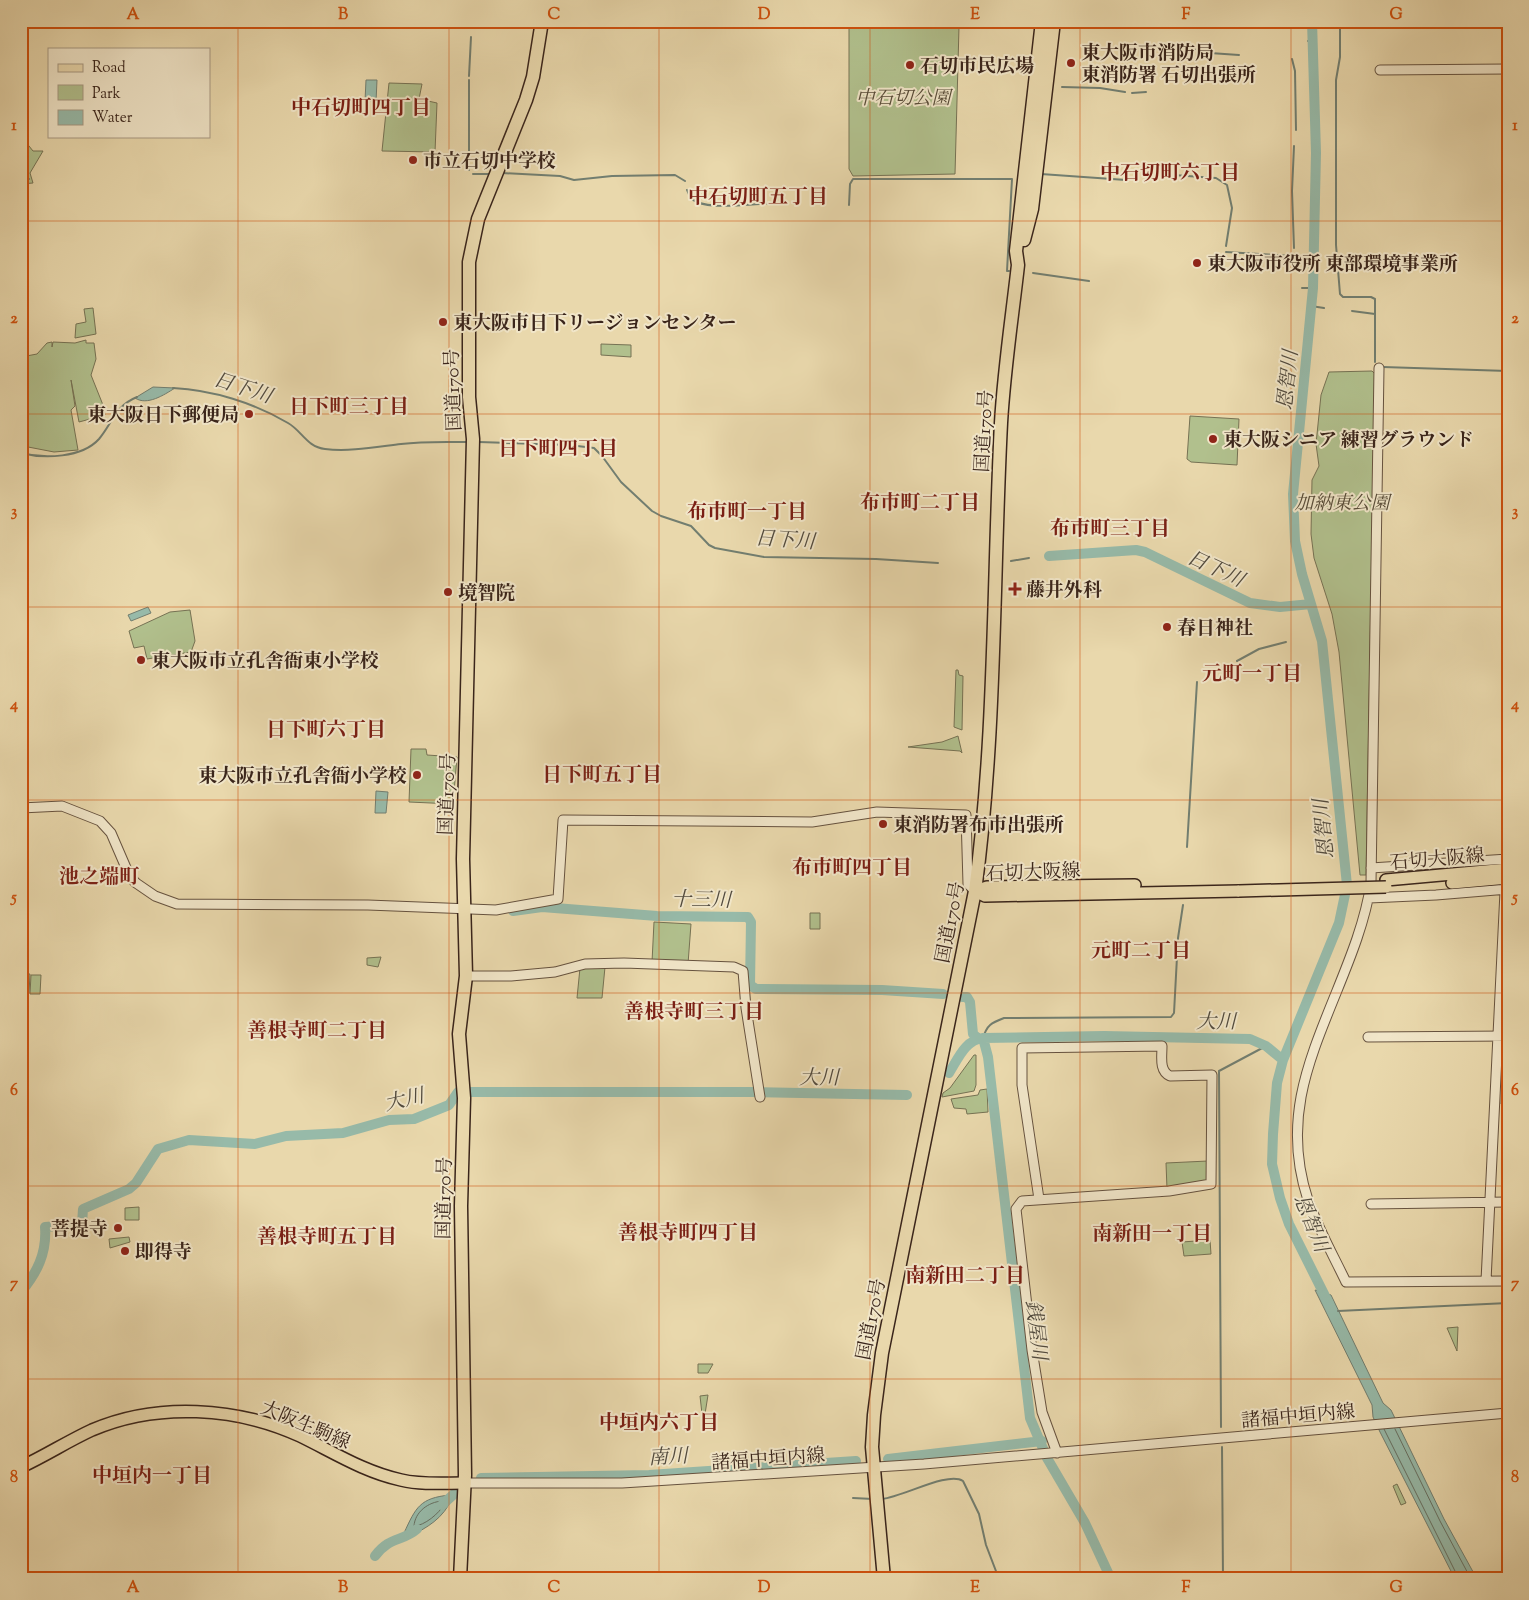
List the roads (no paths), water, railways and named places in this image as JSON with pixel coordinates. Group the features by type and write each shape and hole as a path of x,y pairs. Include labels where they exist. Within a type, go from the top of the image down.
{"highway":[{"name":"国道170号","path":"460,1579 465,1484 461,1206 464,1094 459,1034 466,976 464,908 467,623 473,443 469,397 469,262 478,219 526,100 533,76 542,21"},
{"path":"1022,235 1018,201 1037,21"},
{"name":"国道170号","path":"1042,21 1042,50"},
{"name":"国道170号","path":"884,1579 873,1467 874,1415 882,1353 975,891 986,790 1001,422 1042,50 1048,21"},
{"path":"1022,235 1032,209 1054,21"}],"main road":[{"name":"石切大阪線","path":"975,891 987,887 1029,886 1239,887 1386,884 1506,874"},
{"name":"大阪生駒線","path":"21,1467 94,1430 134,1417 175,1412 228,1414 263,1422 299,1436 352,1463 410,1482 465,1484"}],"street":[{"path":"1380,70 1508,69"},
{"path":"1379,368 1369,898 1351,957 1310,1058 1304,1078 1298,1109 1300,1160 1308,1198 1346,1282 1508,1281"},
{"path":"21,808 62,806 100,821 111,833 130,877 146,891 170,902 192,905 368,905 496,910 558,899 562,820 812,822 877,812 966,815 968,884 975,891"},
{"path":"1486,1281 1498,1036 1505,956 1508,830"},
{"path":"1371,868 1506,874"},
{"path":"1369,898 1436,895 1506,874"},
{"path":"466,976 511,976 555,972 585,964 624,963 734,967 743,971 746,1008 760,1098"},
{"path":"1368,1037 1508,1036"},
{"path":"1039,1199 1022,1085 1022,1048 1162,1046 1162,1069 1165,1074 1170,1076 1212,1075 1211,1184 1169,1191 1022,1201 1016,1209 1049,1454"},
{"path":"1371,1204 1508,1202"},
{"name":"諸福中垣内線","path":"465,1484 622,1483 873,1467 1049,1454 1508,1413"}],"water":[{"path":"366,80 377,80 376,102 365,101"},
{"path":"153,387 175,388 150,400 145,401 135,398"},
{"path":"148,607 151,613 131,621 128,615"},
{"path":"376,791 388,792 386,813 375,813"},
{"name":"恩智川","path":"1315,1290 1331,1295 1383,1403 1391,1410 1444,1519 1477,1579 1455,1579 1380,1432 1373,1417 1372,1405"},
{"path":"450,1495 452,1498 449,1505 434,1522 408,1537 404,1533 420,1505 425,1501 440,1496"}],"waterway":[{"name":"恩智川","path":"1312,21 1316,153 1313,288 1293,494 1295,541 1302,574 1322,641 1347,885 1339,923 1283,1060 1277,1083 1272,1164 1280,1198 1289,1224 1329,1304"},
{"path":"1340,21 1340,57 1336,80 1336,245 1340,294 1343,297 1371,297 1375,299 1375,362"},
{"path":"469,76 471,37"},
{"name":"恩智川","path":"1308,41 1314,41"},
{"path":"1192,48 1210,53 1239,55"},
{"path":"1292,59 1295,71 1296,130"},
{"path":"469,80 469,170"},
{"path":"1062,87 1100,88 1125,92"},
{"path":"1132,93 1146,92"},
{"path":"1294,146 1292,191 1294,248"},
{"path":"502,173 560,176 574,180 612,176 675,175 685,181"},
{"path":"473,174 491,174"},
{"path":"1041,174 1126,180 1127,178"},
{"path":"1173,175 1216,178 1227,185 1232,208 1226,246"},
{"path":"21,179 29,179"},
{"path":"849,205 850,184 853,179 1012,179 1007,271 1009,271"},
{"path":"687,190 693,200 714,206 779,203"},
{"path":"1226,252 1293,256 1294,265 1298,265"},
{"path":"1303,265 1314,265"},
{"path":"1033,273 1089,281"},
{"path":"1302,288 1313,288"},
{"path":"1311,306 1324,308"},
{"path":"1352,311 1375,314"},
{"path":"1383,367 1508,371"},
{"name":"日下川","path":"173,388 218,395 261,409 293,426 309,442 319,448 353,450 418,442 469,442"},
{"name":"日下川","path":"21,453 51,456 83,450 99,439 124,405 137,397"},
{"name":"日下川","path":"479,442 569,445 594,448 621,482 652,511 691,526 709,545 715,548 764,557 876,559 938,563"},
{"name":"日下川","path":"1049,556 1136,550 1145,552 1250,603 1280,607 1311,604"},
{"name":"日下川","path":"1011,561 1029,558"},
{"path":"1237,661 1259,649 1286,642"},
{"path":"1187,847 1197,682"},
{"path":"983,1038 990,1025 1004,1018 1171,1017 1174,1013 1178,938 1183,905"},
{"name":"十三川","path":"513,911 542,907 657,916 748,917 751,922 750,985 756,989 882,990 943,994"},
{"name":"十三川","path":"962,997 967,997 970,1002 973,1034 979,1039"},
{"name":"大川","path":"949,1073 967,1046 971,1042 983,1038 1104,1036 1250,1039 1266,1046 1283,1060"},
{"name":"銭屋川","path":"983,1038 988,1057 1030,1418 1047,1458 1085,1523 1111,1579"},
{"path":"1221,1427 1219,1071 1266,1046"},
{"name":"大川","path":"21,1292 32,1277 43,1254 45,1227 82,1224 83,1209 129,1189 136,1183 158,1149 189,1140 255,1144 286,1136 343,1133 389,1120 414,1119 449,1105 458,1092 754,1092 907,1095"},
{"path":"1338,1311 1508,1303"},
{"name":"南川","path":"888,1459 1042,1441"},
{"path":"1222,1447 1223,1579"},
{"name":"南川","path":"481,1478 649,1475 856,1461"},
{"path":"882,1499 947,1479 963,1481 979,1514 986,1545 999,1579"},
{"name":"南川","path":"442,1505 454,1494"},
{"path":"853,1498 873,1499"},
{"name":"南川","path":"375,1556 386,1545 417,1529"}],"place":[{"name":"東大阪市消防局 東消防署 石切出張所","path":"1071,63"},
{"name":"石切市民広場","path":"910,65"},
{"name":"市立石切中学校","path":"413,160"},
{"name":"東大阪市役所 東部環境事業所","path":"1197,263"},
{"name":"東大阪市日下リージョンセンター","path":"443,322"},
{"name":"東大阪日下郵便局","path":"249,414"},
{"name":"東大阪シニア 練習グラウンド","path":"1213,439"},
{"name":"藤井外科","path":"1015,589"},
{"name":"境智院","path":"448,592"},
{"name":"春日神社","path":"1167,627"},
{"name":"東大阪市立孔舎衙東小学校","path":"141,660"},
{"name":"東大阪市立孔舎衙小学校","path":"417,775"},
{"name":"東消防署布市出張所","path":"883,824"},
{"name":"菩提寺","path":"118,1228"},
{"name":"即得寺","path":"125,1251"}],"district":[{"name":"中石切町四丁目","path":"361,107"},
{"name":"中石切町六丁目","path":"1170,172"},
{"name":"中石切町五丁目","path":"758,196"},
{"name":"日下町三丁目","path":"349,406"},
{"name":"日下町四丁目","path":"558,448"},
{"name":"布市町二丁目","path":"920,502"},
{"name":"布市町一丁目","path":"747,511"},
{"name":"布市町三丁目","path":"1110,528"},
{"name":"元町一丁目","path":"1252,673"},
{"name":"日下町六丁目","path":"326,729"},
{"name":"日下町五丁目","path":"602,774"},
{"name":"布市町四丁目","path":"852,867"},
{"name":"池之端町","path":"99,876"},
{"name":"元町二丁目","path":"1141,950"},
{"name":"善根寺町三丁目","path":"694,1011"},
{"name":"善根寺町二丁目","path":"317,1030"},
{"name":"善根寺町四丁目","path":"688,1232"},
{"name":"南新田一丁目","path":"1152,1233"},
{"name":"善根寺町五丁目","path":"327,1236"},
{"name":"南新田二丁目","path":"965,1275"},
{"name":"中垣内六丁目","path":"659,1422"},
{"name":"中垣内一丁目","path":"152,1475"}],"park label":[{"name":"中石切公園","path":"903,97"},
{"name":"加納東公園","path":"1342,502"}]}
